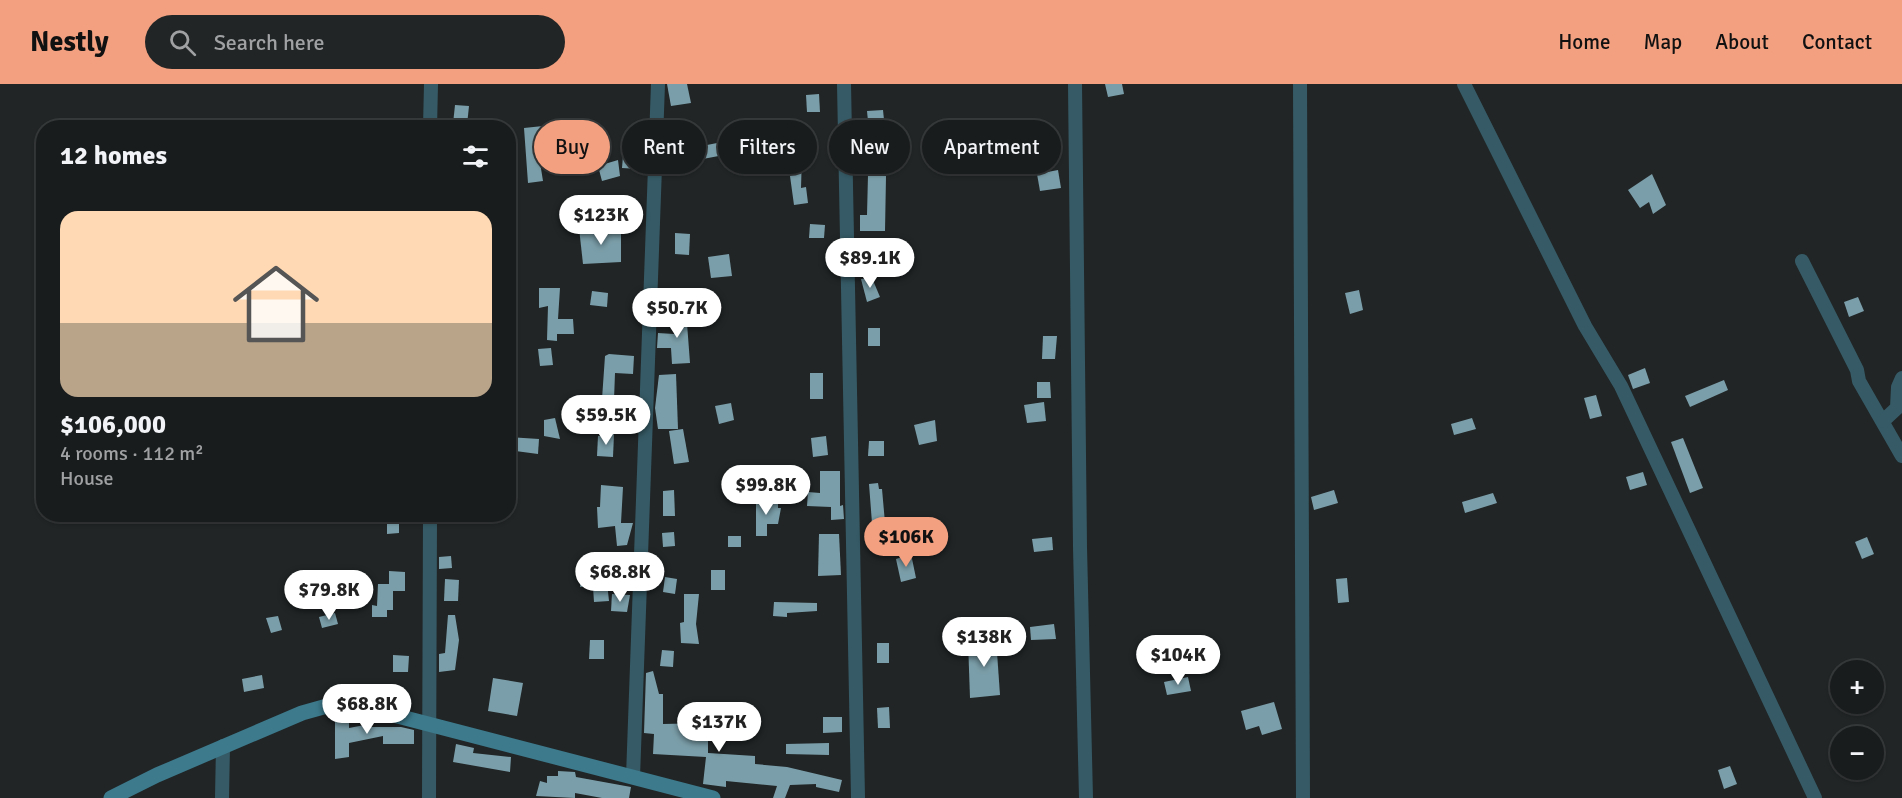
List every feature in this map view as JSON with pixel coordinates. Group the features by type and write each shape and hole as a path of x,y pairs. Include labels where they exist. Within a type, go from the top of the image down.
{"street":[{"path":"430,120 431,84"},
{"path":"633,777 658,84"},
{"path":"844,84 858,798"},
{"path":"1075,84 1086,798"},
{"path":"1300,84 1304,798"},
{"path":"1464,84 1585,326 1622,386 1815,798"},
{"path":"1802,261 1857,370 1859,381 1902,456"},
{"path":"1883,421 1897,408 1898,387 1902,378"},
{"path":"429,798 430,522"},
{"path":"111,798 302,712 327,706 355,705 633,777 678,793 713,798"},
{"path":"222,798 223,746"}],"building":[{"path":"667,84 687,84 691,103 671,106"},
{"path":"1105,84 1122,84 1124,94 1108,97"},
{"path":"819,94 820,112 807,112 806,95"},
{"path":"455,105 469,106 468,120 453,120"},
{"path":"883,110 884,120 868,120 867,111"},
{"path":"534,127 534,174 542,174 543,181 528,183 524,128"},
{"path":"718,143 718,156 706,158 706,145"},
{"path":"618,160 620,176 602,181 600,174 610,174 610,162"},
{"path":"784,174 801,174 801,188 806,187 808,203 794,205 790,176 784,176"},
{"path":"1037,174 1059,174 1061,188 1040,191"},
{"path":"1652,174 1666,205 1653,214 1649,202 1640,208 1628,190"},
{"path":"868,175 886,176 885,231 860,231 860,215 867,215"},
{"path":"810,224 825,225 824,238 809,238"},
{"path":"579,228 621,230 621,262 583,264"},
{"path":"675,233 690,234 689,255 675,254"},
{"path":"729,254 732,276 711,278 708,257"},
{"path":"880,257 882,273 871,274 869,258"},
{"path":"872,278 880,297 867,302 861,279"},
{"path":"539,288 560,288 558,319 573,319 574,334 557,334 557,341 547,340 548,306 539,308"},
{"path":"1359,290 1363,310 1350,314 1345,293"},
{"path":"592,291 608,293 607,307 590,305"},
{"path":"1858,297 1864,311 1849,317 1844,302"},
{"path":"673,310 686,310 690,363 672,364 671,348 657,348 658,333 674,334"},
{"path":"868,328 880,328 880,346 868,346"},
{"path":"1043,336 1057,336 1055,359 1042,359"},
{"path":"551,348 553,365 540,366 538,349"},
{"path":"609,354 634,356 633,374 615,373 614,400 602,399 605,356"},
{"path":"1645,368 1650,383 1633,389 1628,375"},
{"path":"810,373 823,373 823,399 810,399"},
{"path":"676,374 678,429 658,429 655,408 659,375"},
{"path":"1724,380 1728,390 1690,407 1685,396"},
{"path":"1037,382 1050,382 1051,398 1037,398"},
{"path":"1596,395 1602,416 1590,419 1584,398"},
{"path":"623,401 624,431 612,431 611,402"},
{"path":"1044,402 1046,421 1027,423 1024,405"},
{"path":"731,403 734,420 719,424 715,406"},
{"path":"555,418 560,439 544,436 544,420"},
{"path":"1472,418 1476,429 1454,435 1451,424"},
{"path":"935,420 937,441 919,445 914,425"},
{"path":"683,429 689,462 674,464 669,431"},
{"path":"614,434 613,457 597,456 598,436"},
{"path":"826,436 828,455 813,457 811,438"},
{"path":"516,438 539,439 538,454 516,451"},
{"path":"1683,438 1703,488 1690,493 1671,442"},
{"path":"869,441 884,441 884,456 868,456"},
{"path":"820,471 840,471 840,506 843,505 844,519 831,520 831,507 807,506 808,492 820,493"},
{"path":"1643,472 1647,485 1630,490 1626,477"},
{"path":"878,483 879,489 882,489 886,534 873,536 869,484"},
{"path":"601,485 623,487 621,523 633,523 627,545 617,546 615,526 598,528 597,507 600,507"},
{"path":"674,490 675,516 663,516 663,491"},
{"path":"1334,490 1338,503 1314,510 1311,497"},
{"path":"1493,493 1497,503 1465,513 1462,502"},
{"path":"756,501 778,501 778,508 781,508 778,524 767,524 767,536 756,536"},
{"path":"387,522 399,522 399,533 387,534"},
{"path":"674,532 675,546 663,547 662,533"},
{"path":"819,534 839,534 841,575 818,576"},
{"path":"728,536 741,536 741,547 728,547"},
{"path":"1052,537 1053,550 1034,552 1032,539"},
{"path":"1867,537 1874,554 1862,559 1855,542"},
{"path":"911,554 916,578 901,582 896,559"},
{"path":"451,556 452,568 439,569 439,557"},
{"path":"711,570 725,570 725,590 711,590"},
{"path":"389,571 405,572 405,591 393,591 393,610 387,610 387,617 372,617 372,605 377,606 378,584 389,584"},
{"path":"580,572 606,573 609,601 594,602 593,587 580,587"},
{"path":"665,577 677,579 675,594 663,592"},
{"path":"1347,578 1349,602 1338,603 1336,579"},
{"path":"445,579 459,580 458,601 444,601"},
{"path":"612,594 630,595 627,612 611,611"},
{"path":"684,594 699,594 696,624 699,644 681,643 680,623 684,622"},
{"path":"774,602 817,603 817,611 787,613 787,617 773,616"},
{"path":"335,613 338,624 322,628 319,617"},
{"path":"448,615 455,615 459,640 455,670 439,672 439,654 445,653"},
{"path":"278,616 282,630 271,633 266,618"},
{"path":"1054,624 1056,639 1031,640 1030,627"},
{"path":"996,638 1000,695 970,698 968,641"},
{"path":"590,640 604,640 604,659 589,659"},
{"path":"877,643 889,643 889,663 877,663"},
{"path":"662,650 674,651 673,667 660,666"},
{"path":"393,655 409,656 408,672 393,672"},
{"path":"653,671 659,694 663,694 663,724 708,723 708,753 755,756 755,764 787,767 842,780 839,792 816,787 816,784 790,785 785,798 773,798 777,786 726,781 726,787 703,784 706,757 653,754 654,734 644,733 646,673"},
{"path":"262,675 264,688 244,692 242,679"},
{"path":"1188,677 1191,691 1167,695 1164,682"},
{"path":"493,678 523,683 517,716 488,711"},
{"path":"1274,702 1282,729 1262,735 1259,726 1246,730 1241,711"},
{"path":"889,707 890,728 878,728 877,708"},
{"path":"335,715 349,715 349,728 370,724 371,727 401,727 414,730 414,744 383,744 383,736 349,743 349,757 335,759"},
{"path":"823,717 842,717 842,732 823,733"},
{"path":"829,743 829,755 786,754 786,744"},
{"path":"456,744 474,748 473,753 511,757 510,772 453,762"},
{"path":"1730,766 1737,784 1724,789 1718,770"},
{"path":"558,771 575,772 576,777 631,787 629,798 602,798 575,793 575,798 536,796 540,781 547,783 547,776 558,776"}]}
